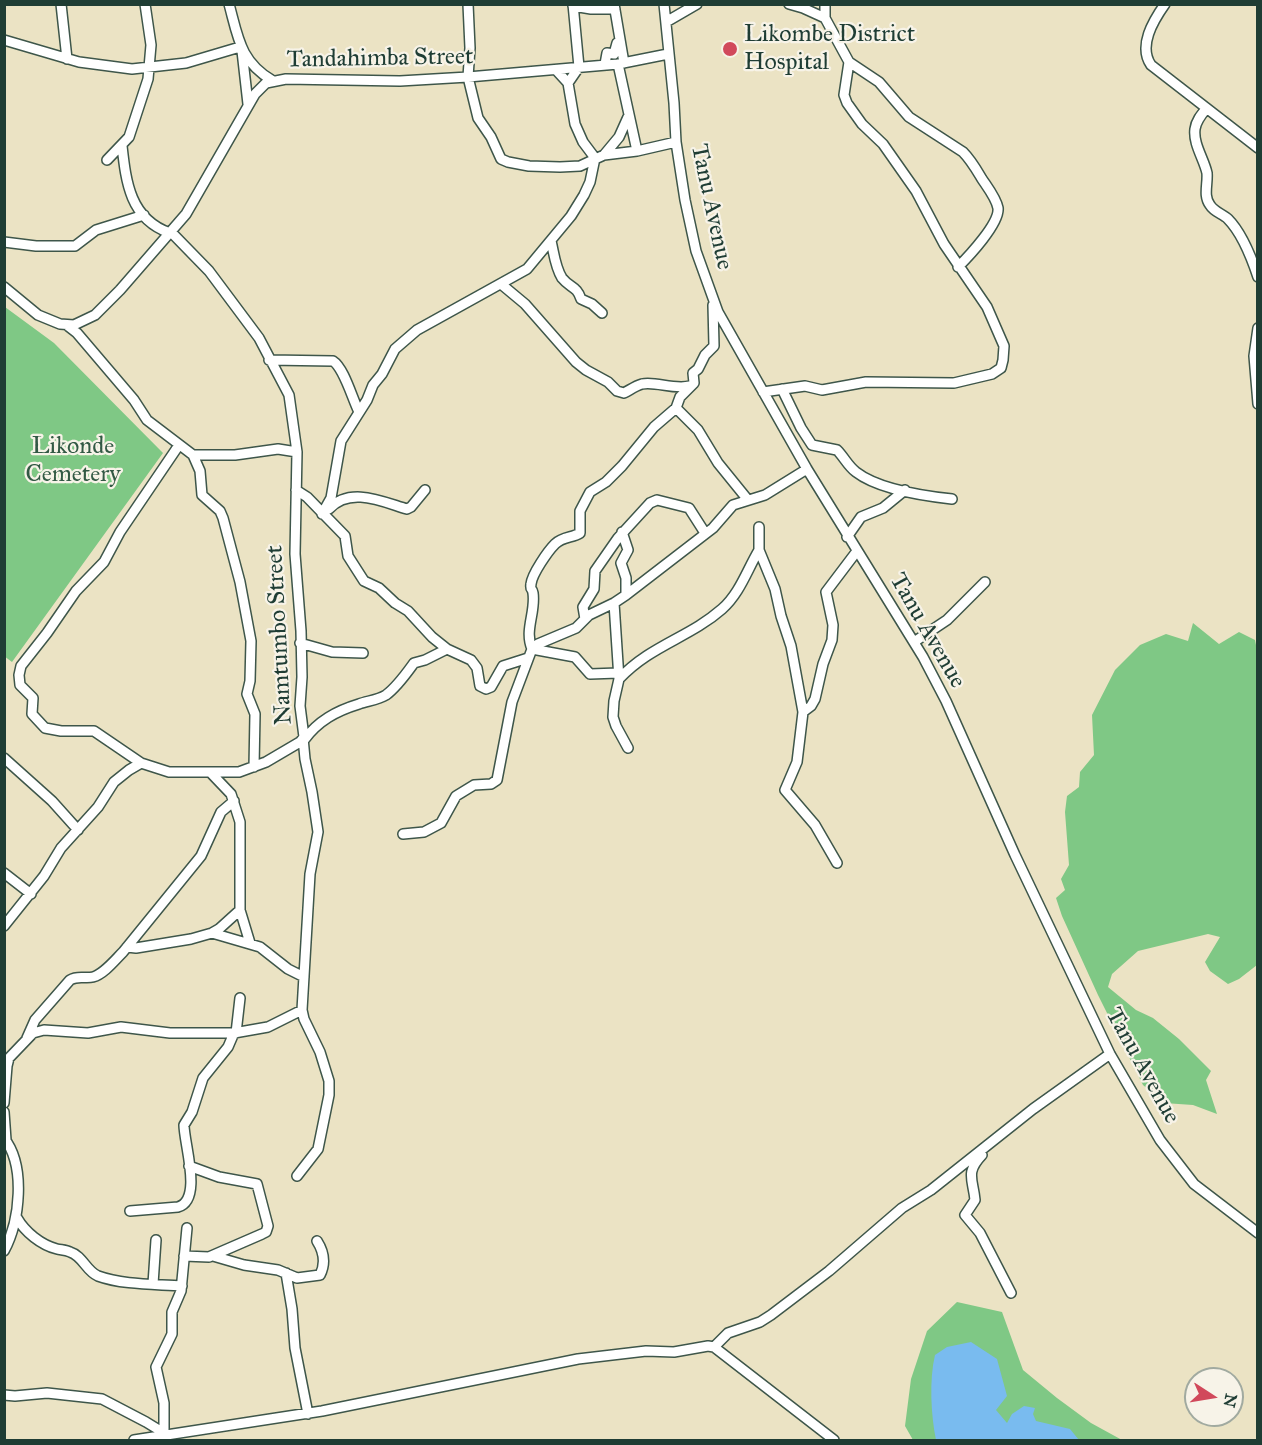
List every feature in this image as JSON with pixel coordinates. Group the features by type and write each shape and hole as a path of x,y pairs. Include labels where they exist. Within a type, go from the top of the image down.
{"street":[{"path":"61,4 67,59"},
{"path":"107,160 122,146 133,129 143,97 150,65 151,45 145,4"},
{"path":"229,4 241,49 248,104"},
{"path":"468,4 470,48 468,77 478,118 491,136 501,159 516,164 580,166 599,157 675,142"},
{"name":"Tanu Avenue","path":"664,4 674,103 675,142 685,200 696,251 721,319 847,537 914,642 946,701 1015,855 1110,1054 1160,1140 1194,1184 1257,1233"},
{"path":"666,22 697,4"},
{"path":"789,4 825,18"},
{"path":"825,4 825,18 849,62 879,82 909,117 970,158 992,193 997,206 997,216 975,249 958,267"},
{"path":"1165,4 1146,40 1147,60 1257,148"},
{"path":"568,83 579,67 573,5 591,9 614,7 629,116 637,151"},
{"path":"605,64 608,53 614,54 616,50 618,34"},
{"path":"4,40 67,59 132,69 150,65 186,63 241,49"},
{"path":"241,49 261,73 273,81"},
{"name":"Tandahimba Street","path":"68,326 81,324 95,315 170,233 193,204 248,104 261,87 273,81 297,79 400,81 557,71 621,64 668,54"},
{"path":"763,392 805,386 822,390 866,382 954,383 987,376 1001,368 1004,353 1001,334 987,307 958,267 916,191 883,144 862,124 847,103 844,95 849,62"},
{"path":"557,71 568,83 575,124 584,142 599,157"},
{"path":"1206,109 1196,122 1195,136 1207,174 1208,202 1210,207 1232,223 1257,271"},
{"path":"323,515 331,498 341,441 373,385 382,374 392,353 417,330 527,269 551,241 584,195 599,157 619,137 629,116"},
{"path":"4,242 36,246 76,246 96,230 144,215 136,206 129,190 122,146"},
{"name":"Namtumbo Street","path":"144,215 155,226 170,233 209,271 259,338 289,395 297,452 295,518 302,677 300,706 304,739 277,756 239,772 169,771 141,763 94,731 61,731 45,728 32,714 33,698 20,685 21,666 71,597 104,562 120,532 179,445"},
{"path":"551,241 562,277 579,291 581,299 592,304 602,313"},
{"path":"501,284 532,311 576,362 608,382 617,391 624,393 638,385 645,384 667,387 690,386"},
{"path":"4,287 38,315 68,326 77,333 134,400 147,420 193,455 200,471 202,495 224,518 240,582 251,641 250,681 247,694 255,712 254,767"},
{"path":"403,834 417,834 435,826 444,820 456,796 474,785 491,784 497,780 512,702 530,653 533,593 531,585 539,568 556,543 568,536 577,536 580,533 580,511 590,492 606,482 654,427 676,408 678,400 694,383 693,373 714,347 713,300"},
{"path":"1257,328 1254,356 1257,404"},
{"path":"269,360 333,361 341,368 351,398 359,412"},
{"path":"782,389 812,445 837,450 853,470 865,479 952,499"},
{"path":"676,408 698,430 718,464 748,500"},
{"path":"193,455 235,455 278,449 297,452"},
{"path":"296,490 345,536 348,556 364,581 379,588 395,603 408,611 432,637 447,649 471,660 477,668 480,686 486,689 491,687 503,666 530,653 538,644 576,628 589,615 626,595 716,525 733,505 773,491 807,469"},
{"path":"323,515 335,503 352,497 376,499 407,508 411,507 425,490"},
{"path":"847,537 861,517 883,508 905,490"},
{"path":"585,618 583,607 594,589 595,571 622,532 647,506 657,500 691,509 705,533"},
{"path":"295,518 312,503"},
{"path":"759,527 757,542 775,589 799,682 803,712 797,762 785,790 815,825 821,839 829,847 837,863"},
{"path":"622,532 628,550 621,563 626,578 626,595"},
{"path":"530,653 575,657 590,674 619,676 644,656 690,632 723,607 744,580 759,550"},
{"path":"803,712 815,699 823,664 832,640 833,625 826,592 857,551"},
{"path":"914,642 947,620 985,582"},
{"path":"614,603 619,676 613,717 628,748"},
{"path":"300,643 332,652 363,653"},
{"path":"297,1176 318,1149 329,1095 329,1081 302,1010 310,874 318,832 305,759 304,739 326,718 358,704 383,697 414,663 447,649"},
{"path":"4,758 52,801 78,830"},
{"path":"4,926 31,894 61,848 98,807 114,782 141,763"},
{"path":"210,772 224,784 234,801 240,822 240,910 250,943"},
{"path":"26,1039 35,1020 70,980 74,977 96,975 127,947 201,856 221,812 234,801"},
{"path":"4,873 31,894"},
{"path":"127,947 136,948 191,939 212,933 240,910"},
{"path":"212,933 260,947 288,969 304,977"},
{"path":"130,1210 178,1207 184,1204 190,1190 188,1148 184,1125 194,1109 203,1078 228,1047 235,1033 240,998"},
{"path":"4,1103 9,1058 33,1033 44,1030 88,1033 121,1027 170,1033 235,1033 268,1027 302,1010"},
{"path":"714,1347 728,1333 760,1322 771,1315 829,1271 902,1208 932,1190 1051,1095 1110,1054"},
{"path":"4,1112 5,1139 13,1153 17,1177 17,1218 4,1251"},
{"path":"988,1145 972,1169 971,1181 976,1199 965,1215 980,1233 1011,1293"},
{"path":"184,1256 213,1256 266,1232 268,1226 258,1186 219,1177 189,1166"},
{"path":"17,1218 22,1226 36,1238 55,1249 73,1252 92,1272 99,1276 126,1282 182,1286"},
{"path":"163,1435 164,1403 156,1367 172,1334 173,1309 182,1286 187,1228"},
{"path":"153,1284 156,1240"},
{"path":"213,1256 244,1265 278,1270 297,1278 320,1275 324,1258 317,1241"},
{"path":"286,1273 295,1348 308,1413"},
{"path":"134,1440 308,1413 578,1359 646,1351 674,1352 708,1346 714,1347 834,1440"},
{"path":"4,1395 47,1393 102,1399 146,1422 163,1435"}],"green space":[{"name":"Likonde Cemetery","path":"5,307 54,343 163,453 12,662 4,656"},
{"path":"1193,623 1219,644 1239,632 1255,640 1257,650 1257,965 1239,979 1228,984 1210,971 1205,962 1220,937 1208,934 1138,951 1112,974 1108,987 1136,1010 1153,1018 1179,1039 1211,1071 1206,1080 1217,1114 1193,1105 1164,1103 1143,1085 1098,995 1056,898 1065,890 1061,879 1069,865 1065,812 1067,796 1079,787 1080,772 1094,755 1092,715 1115,670 1140,645 1166,634 1188,641"},
{"path":"957,1302 1002,1312 1023,1370 1091,1423 1122,1440 913,1440 905,1426 911,1379 927,1331"}],"water":[{"path":"971,1342 997,1359 1007,1396 996,1410 1007,1423 1012,1414 1024,1406 1035,1408 1033,1414 1036,1421 1070,1429 1079,1440 936,1440 931,1398 935,1355 947,1347"}],"place":[{"name":"Likombe District Hospital","path":"730,49"}]}
